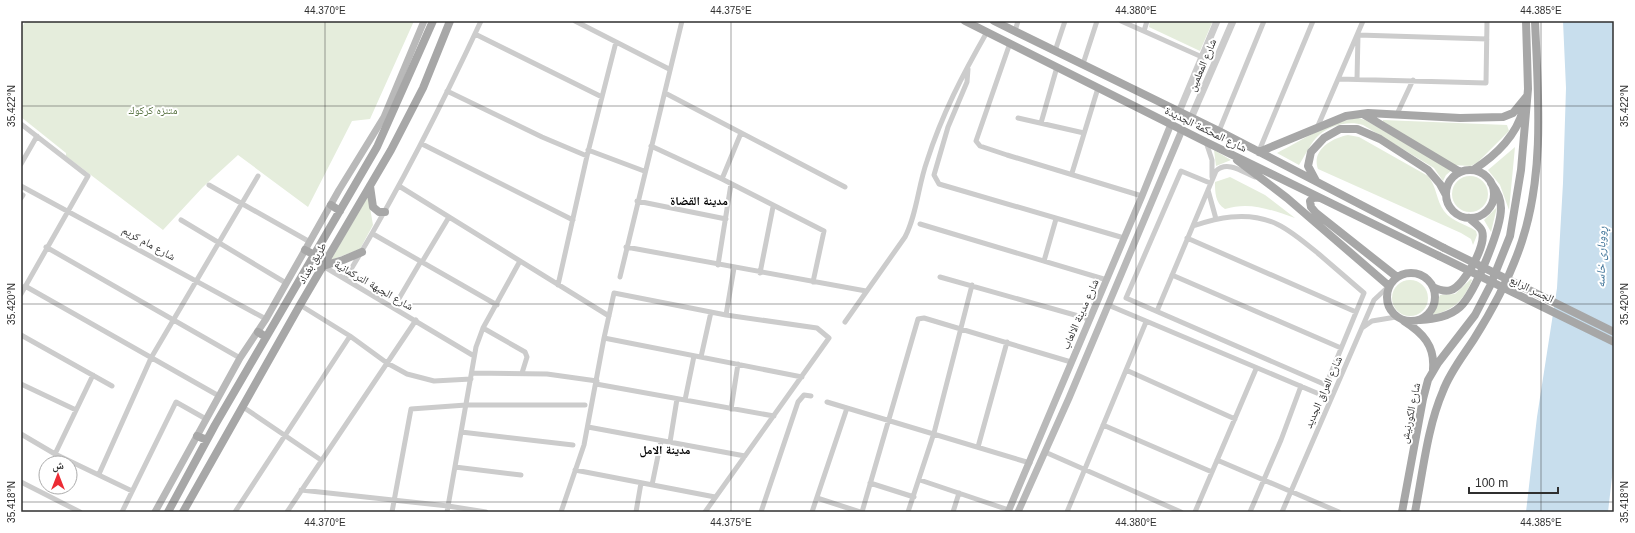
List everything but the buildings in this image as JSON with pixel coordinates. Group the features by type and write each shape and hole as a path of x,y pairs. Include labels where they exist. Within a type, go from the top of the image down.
{"main road":[{"path":"155,512 240,358 266,319 331,205 384,117 424,21"},
{"name":"طريق بغداد","path":"168,512 207,440 377,147 433,21"},
{"name":"طريق بغداد","path":"183,512 300,305 370,186 424,88 450,21"},
{"name":"شارع المحكمة الجديدة","path":"965,21 1206,142 1439,256"},
{"name":"شارع المحكمة الجديدة","path":"994,21 1219,131 1444,248"},
{"path":"1446,195 1450,181 1460,172 1473,170 1483,164 1502,147 1515,129 1522,115 1527,96 1526,21"},
{"path":"1415,512 1432,425 1440,397 1452,372 1496,302 1512,266 1528,221 1535,171 1538,130 1535,21"},
{"path":"413,46 423,46"},
{"path":"1259,152 1317,129 1339,118 1362,114 1396,114 1460,118 1503,117 1513,113 1527,96"},
{"name":"شارع الكورنيش","path":"1402,512 1423,399 1433,370 1465,329 1478,309 1501,260 1510,236 1521,170 1527,96"},
{"path":"1362,114 1460,172"},
{"name":"شارع مدينة الالعاب","path":"1009,511 1171,124"},
{"path":"1316,181 1308,166 1311,152 1329,134 1349,128 1367,132 1424,167 1436,179 1446,195 1450,208 1462,217 1469,218 1482,215 1491,205 1494,196 1491,183"},
{"name":"شارع مدينة الالعاب","path":"1018,512 1069,398 1182,130"},
{"path":"1224,150 1260,179 1287,198 1389,286"},
{"path":"1400,319 1420,320 1439,318 1452,313 1462,305 1472,290 1491,246 1501,215 1501,200 1491,183 1484,174 1473,170"},
{"path":"370,186 373,207 379,212 384,212"},
{"path":"1321,198 1314,197 1310,201 1310,206 1316,213 1397,277"},
{"path":"331,205 340,211"},
{"path":"1433,370 1433,355 1429,344 1420,332 1400,319 1388,306 1386,300 1389,286 1397,277 1414,274 1425,278 1433,287 1443,291 1450,291 1457,287 1466,276 1481,247 1483,236 1480,228 1469,218"},
{"name":"الجسر الرابع","path":"1444,248 1614,332"},
{"path":"306,250 315,255"},
{"path":"323,266 362,252"},
{"name":"الجسر الرابع","path":"1439,256 1614,342"},
{"path":"1420,320 1428,315 1433,306 1435,297 1433,287"},
{"path":"258,332 266,337"},
{"path":"1058,395 1069,398"},
{"path":"224,411 236,420"},
{"path":"197,436 207,440"}],"street":[{"path":"346,279 373,234 422,144 481,21"},
{"path":"575,21 669,70"},
{"path":"620,277 644,171 665,93 669,70 682,21"},
{"path":"1015,31 1018,21"},
{"path":"1055,51 1065,21"},
{"path":"1083,64 1097,21"},
{"path":"1121,21 1202,57"},
{"path":"1144,31 1147,21"},
{"name":"شارع المعلمين","path":"1179,112 1217,21"},
{"name":"شارع المعلمين","path":"1191,118 1233,21"},
{"path":"1219,131 1264,21"},
{"path":"1259,152 1313,21"},
{"path":"1317,129 1363,21"},
{"path":"1339,79 1486,83 1487,21"},
{"path":"845,322 905,237 912,224 918,189 938,129 952,96 987,32"},
{"path":"475,34 602,97"},
{"path":"1358,35 1487,39"},
{"path":"1357,79 1358,35"},
{"path":"558,285 588,153 616,42"},
{"path":"1010,43 976,141 980,146 1142,196"},
{"path":"969,65 966,82 939,156 934,175 938,184 1124,238"},
{"path":"1041,123 1057,68"},
{"path":"1396,114 1413,80"},
{"path":"1072,174 1098,88"},
{"path":"448,91 542,137 644,171"},
{"path":"665,93 845,187"},
{"path":"1018,118 1084,133"},
{"path":"21,124 88,176 46,247 21,294"},
{"path":"722,179 741,134"},
{"path":"21,164 37,136"},
{"path":"1206,142 1212,160 1211,182"},
{"path":"422,144 573,220"},
{"path":"651,146 722,179 824,231 813,282"},
{"path":"1157,311 1211,182 1218,169 1226,166 1260,179"},
{"path":"1193,226 1216,219 1241,216 1260,218 1279,224 1293,232 1364,293 1326,385 1126,298 1181,171 1211,182"},
{"path":"99,474 151,358 258,176"},
{"path":"718,265 731,184"},
{"path":"209,185 310,242"},
{"name":"شارع مام كريم","path":"21,186 68,210 266,319"},
{"path":"399,186 609,316"},
{"path":"1208,190 1216,219"},
{"path":"637,201 726,219"},
{"path":"760,273 773,206"},
{"path":"394,308 449,217"},
{"path":"1044,261 1056,219"},
{"path":"181,220 286,283"},
{"path":"920,224 1106,280"},
{"path":"373,234 496,305"},
{"path":"1187,238 1356,312"},
{"path":"46,247 240,358"},
{"path":"626,248 866,291"},
{"path":"447,512 474,356 483,328 520,261"},
{"name":"شارع الجبهة التركمانية","path":"323,266 416,320 474,356"},
{"path":"726,315 734,268"},
{"path":"1172,275 1341,348"},
{"path":"940,277 1089,319"},
{"path":"908,512 920,480 934,433 962,330 972,285"},
{"path":"25,286 219,396"},
{"name":"شارع العراق الجديد","path":"1282,512 1374,300 1389,286"},
{"path":"561,512 584,445 614,293 726,315 817,328 829,338 705,512"},
{"path":"300,305 350,336 387,363 421,379 434,381 471,376 522,373 597,382 677,399 774,416"},
{"path":"1108,305 1256,369 1331,399"},
{"path":"701,357 711,312"},
{"path":"817,498 861,512 918,319 924,318 1071,362"},
{"path":"1361,329 1372,321 1400,319"},
{"path":"287,512 416,320"},
{"path":"1067,512 1146,322"},
{"path":"483,328 525,352 527,357 522,373"},
{"path":"21,335 112,386"},
{"path":"235,512 284,434 350,336"},
{"path":"604,338 802,376"},
{"path":"978,447 1007,342"},
{"path":"685,400 694,356"},
{"path":"731,409 738,364"},
{"path":"1195,512 1256,369"},
{"path":"1126,370 1235,419"},
{"path":"55,454 93,375"},
{"path":"21,384 76,410"},
{"path":"1250,512 1281,440 1301,386"},
{"path":"761,512 798,402 804,395 811,396"},
{"path":"670,442 677,399"},
{"path":"122,512 176,402 206,419"},
{"path":"827,402 1030,463"},
{"path":"392,512 411,409 466,405 585,405"},
{"path":"243,407 321,460"},
{"path":"812,512 847,408"},
{"path":"1103,425 1212,472"},
{"path":"588,427 745,456"},
{"path":"461,432 573,445"},
{"path":"21,434 55,454 132,491"},
{"path":"652,486 660,441"},
{"path":"1045,452 1085,468 1181,512"},
{"path":"1217,460 1335,511"},
{"path":"455,467 521,475"},
{"path":"575,470 715,497"},
{"path":"920,480 1009,511"},
{"path":"21,482 80,512"},
{"path":"636,512 641,483"},
{"path":"870,483 914,497"},
{"path":"301,490 448,506 486,512"},
{"path":"953,512 959,493"}],"green space":[{"name":"متنزه كركوك","path":"26,21 414,21 370,119 352,121 308,207 238,155 203,187 163,230 66,156 66,153 21,117 21,28"},
{"path":"1150,21 1204,21 1212,23 1200,51 1149,27"},
{"path":"1358,118 1365,120 1452,170 1446,175 1443,181 1434,168 1363,125 1351,123 1332,127 1316,138 1299,165 1277,153 1327,127"},
{"path":"1383,120 1507,125 1509,131 1478,162 1471,166 1453,165 1383,124"},
{"path":"1348,135 1359,137 1428,176 1431,180 1441,207 1447,215 1476,231 1477,235 1473,245 1471,239 1461,233 1318,169 1317,156 1324,146 1336,139"},
{"path":"1515,147 1509,210 1500,185 1488,170"},
{"path":"1214,150 1231,160 1216,166"},
{"path":"1474,176 1483,181 1487,187 1487,201 1483,207 1474,212 1466,212 1457,207 1453,201 1452,190 1457,181 1463,177"},
{"path":"1230,177 1265,195 1295,218 1252,206 1225,209 1217,200 1215,182"},
{"path":"368,196 373,225 360,249 331,260"},
{"path":"1497,207 1491,232 1484,220"},
{"path":"1471,279 1472,280 1469,287 1462,299 1452,307 1432,315 1440,295 1455,294"},
{"path":"1414,280 1423,285 1427,291 1427,305 1423,311 1414,316 1406,316 1397,311 1393,305 1392,294 1397,285 1403,281"}],"water":[{"name":"ڕووباری خاسە","path":"1563,21 1614,21 1614,460 1608,512 1526,512 1537,417 1557,288 1563,183 1566,88"}],"district":[{"name":"مدينة القضاة","path":"699,201"},
{"name":"مدينة الامل","path":"665,450"}]}
